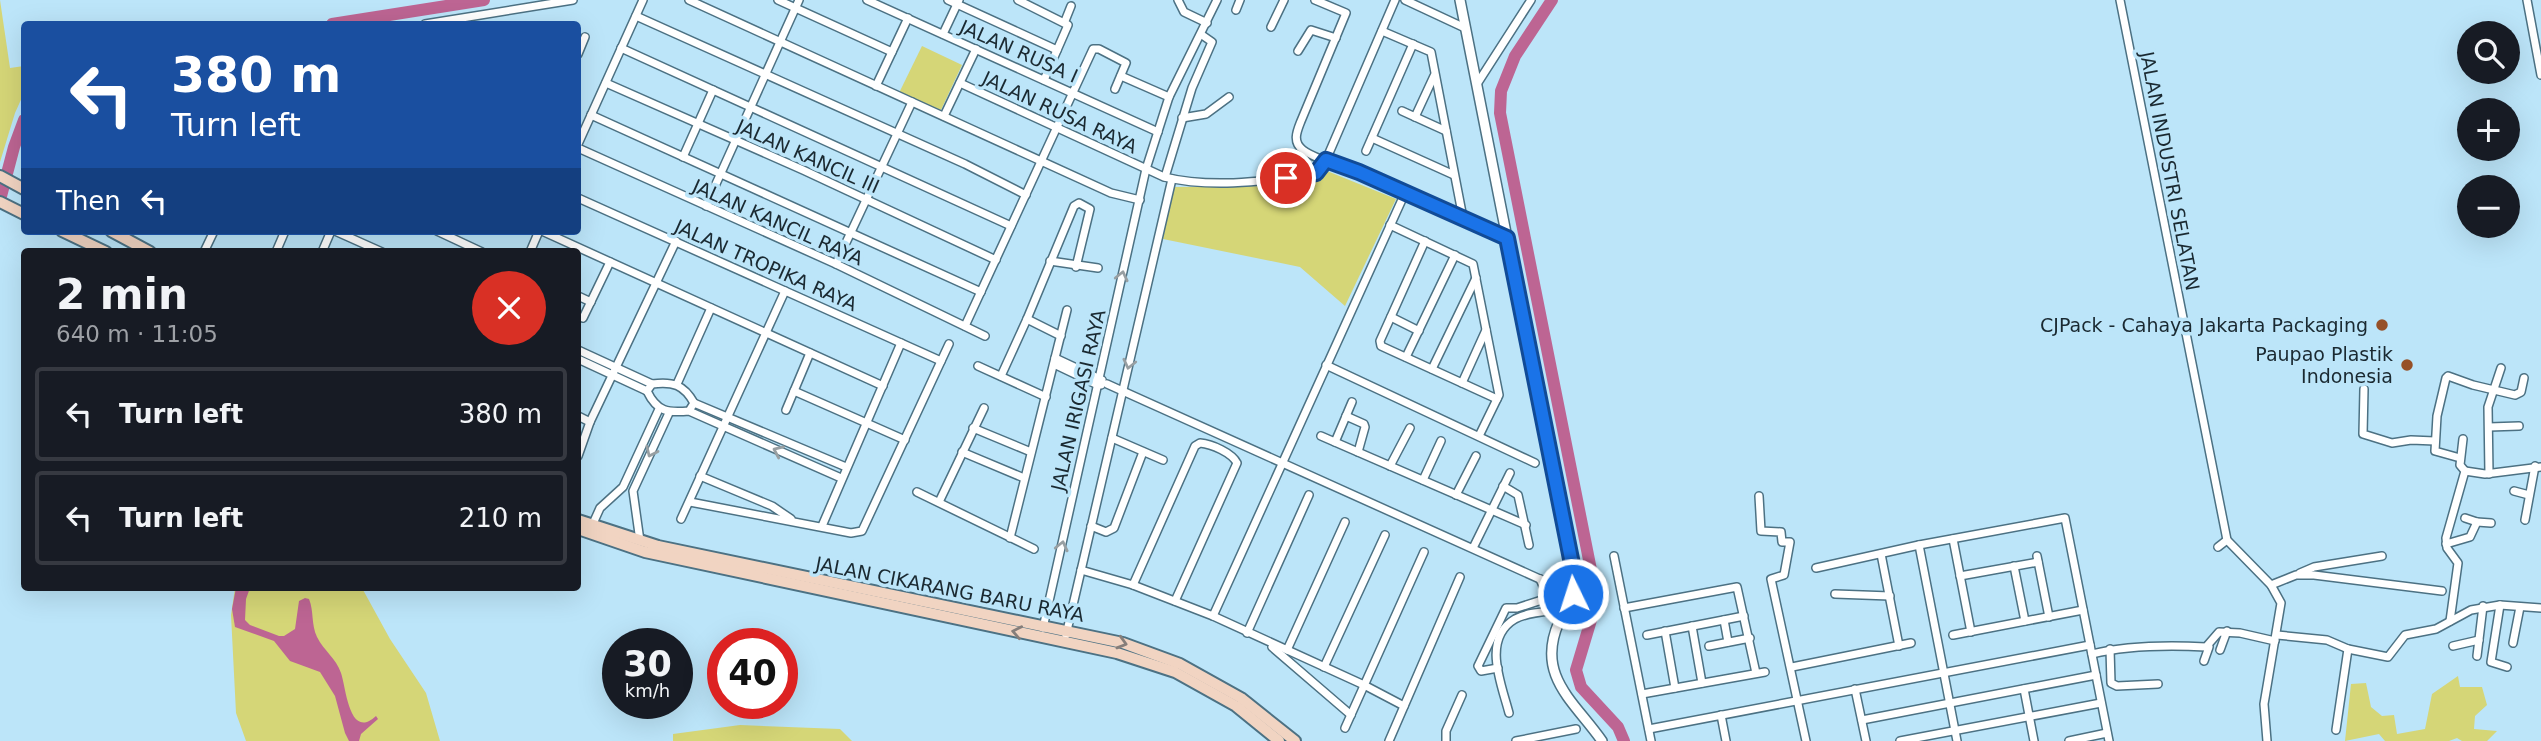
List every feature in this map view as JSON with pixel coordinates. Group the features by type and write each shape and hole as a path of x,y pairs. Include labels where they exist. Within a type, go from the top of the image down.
{"main road":[{"path":"0,176 21,187"},
{"path":"0,202 21,212"},
{"path":"70,235 98,248"},
{"path":"118,235 143,248"},
{"name":"JALAN CIKARANG BARU RAYA","path":"581,522 590,530"},
{"name":"JALAN CIKARANG BARU RAYA","path":"581,529 1066,636 1123,643 1180,664 1241,698 1295,741"},
{"name":"JALAN CIKARANG BARU RAYA","path":"625,541 640,541 1043,631"},
{"name":"JALAN CIKARANG BARU RAYA","path":"1084,639 1175,672 1236,706 1279,741"}],"street":[{"path":"453,21 573,0"},
{"path":"688,0 1111,192 1140,200"},
{"path":"778,0 797,4 892,52"},
{"name":"JALAN RUSA I","path":"867,0 1158,132"},
{"path":"948,0 958,2 1057,50"},
{"path":"1017,0 1065,22 1068,27 1044,80"},
{"path":"1178,0 1184,12 1207,23"},
{"name":"JALAN IRIGASI RAYA","path":"1043,631 1098,382 1158,132 1169,97 1217,0"},
{"path":"1236,10 1240,0"},
{"path":"1271,27 1284,0"},
{"path":"1315,0 1346,13 1296,134 1297,144 1303,150 1507,238"},
{"path":"1326,160 1395,0"},
{"path":"1405,0 1465,28"},
{"path":"1460,0 1572,564 1575,586 1559,623 1551,652 1553,672 1564,693 1602,741"},
{"path":"1476,84 1531,0"},
{"name":"JALAN INDUSTRI SELATAN","path":"2120,0 2227,540"},
{"path":"2527,0 2541,75"},
{"name":"JALAN KANCIL RAYA","path":"581,139 641,1"},
{"path":"943,34 958,2"},
{"path":"706,205 797,4"},
{"path":"1065,22 1071,6"},
{"path":"636,16 965,164 1026,195"},
{"path":"876,86 908,18"},
{"path":"1298,51 1311,30 1336,38"},
{"path":"1382,31 1431,52 1463,218"},
{"path":"1066,636 1112,438 1167,177 1192,88 1212,42 1202,35"},
{"path":"581,46 585,37"},
{"path":"1366,151 1413,44"},
{"path":"621,48 1011,226"},
{"path":"944,117 976,49"},
{"path":"965,326 1094,49 1100,49 1126,62 1115,89"},
{"path":"1415,117 1435,74"},
{"path":"1121,76 1169,97"},
{"name":"JALAN KANCIL III","path":"606,83 996,260"},
{"name":"JALAN RUSA RAYA","path":"960,83 1150,171 1185,181 1219,182 1304,176 1316,173 1326,160"},
{"path":"683,157 713,90"},
{"path":"1182,118 1206,114 1228,97"},
{"path":"836,264 912,102"},
{"path":"1402,111 1446,131"},
{"path":"591,115 981,292"},
{"path":"1372,138 1454,175"},
{"name":"JALAN KANCIL RAYA","path":"581,148 643,180 706,205 836,264 985,336"},
{"path":"1213,616 1405,192"},
{"name":"JALAN TROPIKA RAYA","path":"581,199 941,361"},
{"path":"1000,376 1074,206 1079,203 1090,209 1076,267"},
{"path":"1390,225 1473,264 1499,395 1479,436"},
{"path":"342,235 373,248"},
{"path":"446,235 473,248"},
{"path":"550,235 579,248"},
{"path":"581,448 590,422 676,241"},
{"path":"1425,241 1380,341 1381,346 1497,399"},
{"path":"581,249 883,386"},
{"path":"1406,357 1455,255"},
{"path":"1050,261 1076,267 1098,268"},
{"path":"583,318 610,262"},
{"path":"1432,369 1476,277"},
{"path":"681,519 785,290"},
{"path":"581,297 591,302"},
{"path":"677,384 711,308"},
{"path":"1010,538 1068,310"},
{"path":"1391,317 1419,331"},
{"path":"1027,319 1061,335"},
{"path":"1462,383 1486,330"},
{"path":"822,526 901,343"},
{"path":"690,502 851,533 862,531 949,344"},
{"path":"581,352 614,371"},
{"path":"786,410 810,352"},
{"path":"581,360 650,387 664,382 677,384 687,391 694,403 846,467"},
{"path":"1054,361 1573,594"},
{"path":"1326,365 1535,463"},
{"path":"978,366 1046,397"},
{"path":"2489,474 2488,407 2501,368"},
{"path":"2460,458 2436,452 2437,416 2446,378 2448,376 2473,385 2518,394 2524,378"},
{"path":"650,387 659,409 669,413 690,411 841,478"},
{"path":"2364,389 2363,434 2392,443 2411,439 2435,441"},
{"path":"794,391 905,440"},
{"path":"1335,442 1353,402"},
{"path":"690,411 694,403"},
{"path":"939,502 984,408"},
{"path":"590,530 600,508 623,486 659,409"},
{"path":"640,541 633,491 669,413"},
{"path":"1346,416 1366,427 1358,452"},
{"path":"581,418 590,422"},
{"path":"2489,426 2519,426"},
{"path":"973,428 1031,452"},
{"path":"1390,466 1410,428"},
{"path":"1321,436 1526,525"},
{"path":"1112,438 1163,460"},
{"path":"2463,439 2460,466 2465,471 2489,474 2538,467"},
{"path":"1423,480 1441,441"},
{"path":"1133,585 1195,446 1207,443 1237,459 1237,463 1175,601"},
{"path":"962,452 1024,478"},
{"path":"1091,526 1106,532 1114,528 1143,452"},
{"path":"1456,495 1476,456"},
{"path":"2525,520 2538,467"},
{"path":"2450,621 2458,563 2446,544 2465,471"},
{"path":"1473,548 1510,473"},
{"path":"700,476 772,506 794,521"},
{"path":"623,486 633,491"},
{"path":"1503,486 1518,495 1529,545"},
{"path":"2514,491 2529,495"},
{"path":"917,492 1034,550"},
{"path":"1247,633 1309,495"},
{"path":"1759,496 1761,531 1781,532 1782,542 1790,542 1784,575 1771,579 1806,741"},
{"path":"1815,568 1919,545 2065,518 2108,737 2068,741"},
{"path":"2465,518 2491,523"},
{"path":"1287,650 1345,522"},
{"path":"2446,544 2470,537 2477,522"},
{"path":"1324,667 1385,535"},
{"path":"1953,539 1971,632"},
{"path":"2218,547 2227,540 2271,585 2281,603 2264,704 2267,741"},
{"path":"1919,545 1956,741"},
{"path":"1345,727 1424,552"},
{"path":"1881,554 1899,646"},
{"path":"1614,556 1651,741"},
{"path":"2271,585 2314,567 2382,556"},
{"path":"1961,576 2038,559 2049,617"},
{"path":"2014,566 2025,621"},
{"path":"1081,570 1133,585 1213,616 1404,706"},
{"path":"2297,575 2335,576 2442,591"},
{"path":"1389,741 1460,577"},
{"path":"1540,579 1559,623"},
{"path":"1624,608 1737,587 1760,673 1642,694"},
{"path":"1835,594 1890,596"},
{"path":"1498,668 1484,672 1479,670 1478,666 1507,608 1517,608 1548,598"},
{"path":"2500,605 2491,662 2507,667"},
{"path":"2477,656 2483,606"},
{"path":"2204,661 2219,632 2327,640 2348,649 2388,657 2406,635 2435,629 2483,606 2541,608"},
{"path":"2513,643 2520,607"},
{"path":"1517,608 1519,618"},
{"path":"1953,635 2083,610"},
{"path":"1509,713 1495,648 1507,627 1519,618 1553,611"},
{"path":"1647,635 1744,616"},
{"path":"1724,620 1728,642"},
{"path":"1692,626 1702,683"},
{"path":"1665,631 1675,688"},
{"path":"2220,650 2227,631"},
{"path":"1709,646 1750,638"},
{"path":"2453,646 2479,640"},
{"path":"1266,641 1351,715"},
{"path":"1792,667 1911,643"},
{"path":"1648,729 2090,645"},
{"path":"2092,654 2130,646 2209,647"},
{"path":"2110,649 2111,682 2117,686 2158,684"},
{"path":"2336,730 2348,649"},
{"path":"1862,720 2096,675"},
{"path":"1855,689 1866,741"},
{"path":"2024,689 2034,741"},
{"path":"1446,741 1446,731 1462,695"},
{"path":"1900,741 2101,703"},
{"path":"1721,715 1726,741"},
{"path":"1516,741 1576,729"}],"shaded area":[{"path":"0,0 10,68 21,66 21,100 0,162"},
{"path":"922,46 962,65 941,110 899,93"},
{"path":"1327,171 1396,199 1345,306 1300,267 1163,239 1173,187 1272,186 1321,180"},
{"path":"235,591 364,591 390,639 426,693 440,741 246,741 236,713 231,615"},
{"path":"235,591 249,591 245,620 250,625 284,636 295,629 299,601 309,599 317,637 339,668 354,717 360,722 367,722 376,716 378,719 361,734 359,741 349,741 335,696 320,672 290,661 274,641 235,627 232,609"},
{"path":"2458,676 2460,687 2482,687 2487,705 2475,716 2474,729 2497,731 2487,741 2462,741 2457,738 2449,741 2385,741 2379,734 2345,741 2351,684 2366,683 2371,707 2382,716 2394,715 2397,734 2425,729 2432,694"},
{"path":"740,725 840,729 852,741 673,741 673,734"}],"waterway":[{"path":"351,21 484,0"},
{"path":"1552,0 1515,56 1501,91 1500,113 1597,600 1576,670 1581,687 1618,727 1624,741"},
{"path":"0,200 21,128"}],"place":[{"name":"CJPack - Cahaya Jakarta Packaging","path":"2382,325"},
{"name":"Paupao Plastik Indonesia","path":"2407,365"}],"route":[{"path":"1286,178 1316,173 1326,160 1507,238 1572,564 1575,586 1573,594"}]}
